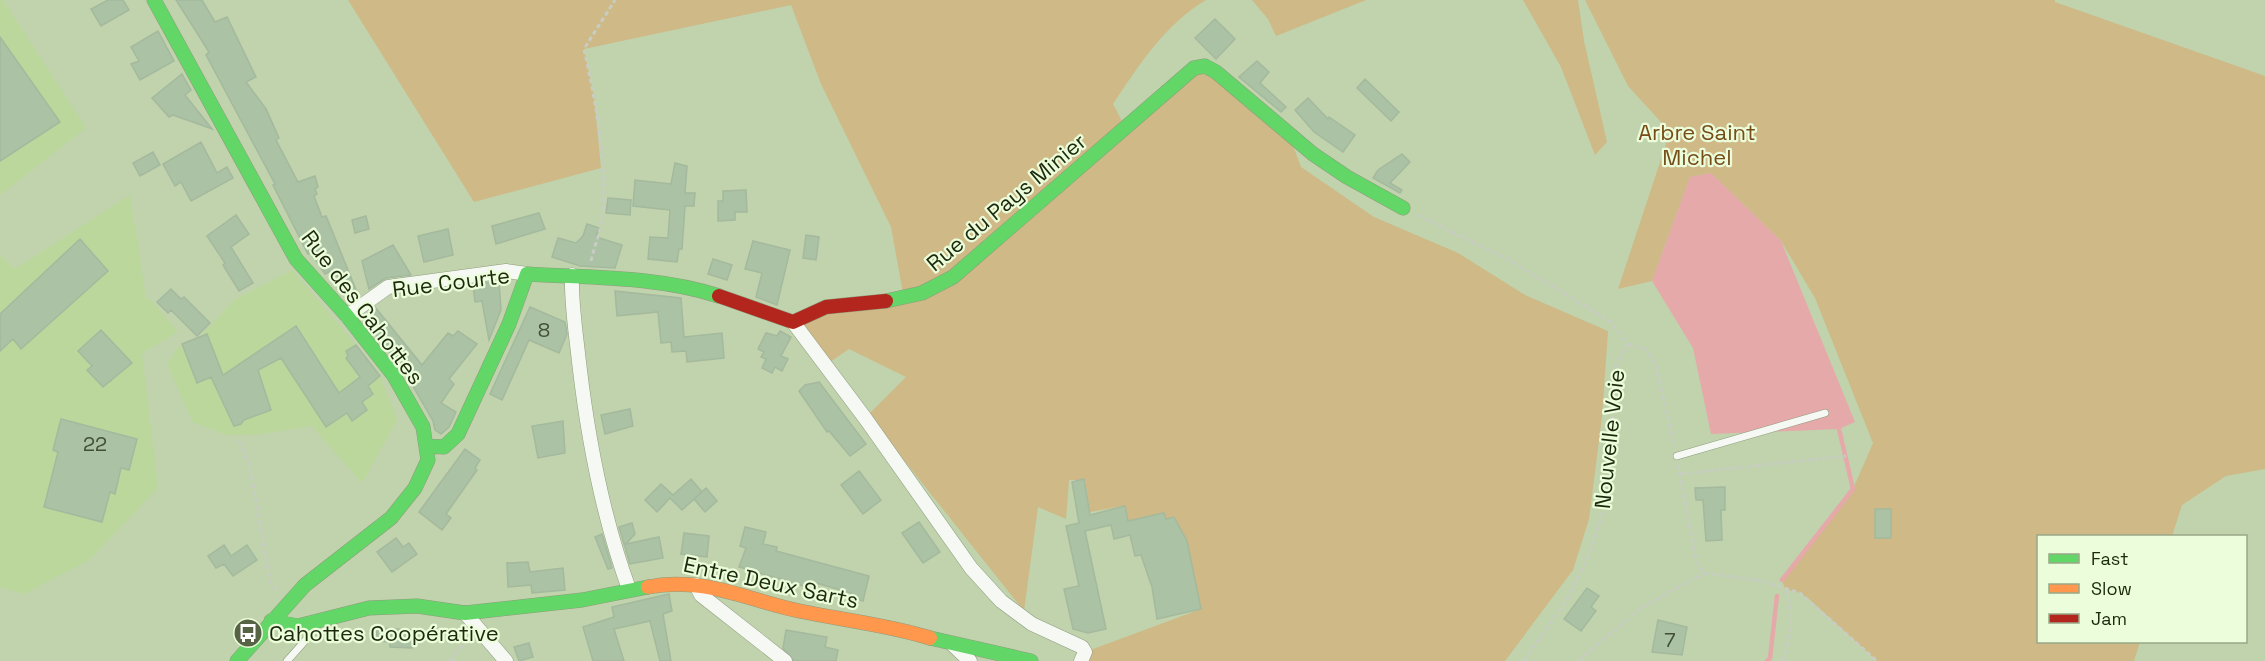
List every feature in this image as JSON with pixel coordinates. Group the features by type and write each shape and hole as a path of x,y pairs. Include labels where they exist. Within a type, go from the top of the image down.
{"street":[{"name":"Rue des Cahottes","path":"154,0 296,259 347,316 394,376 423,427 428,460 415,488 391,518 305,585 237,661"},
{"name":"Rue du Pays Minier","path":"793,322 802,315 826,306 907,297 934,289 953,277 1140,117 1184,75 1205,66 1216,72 1313,154 1347,177 1403,208"},
{"name":"Rue Courte","path":"347,316 388,287 506,271 527,274"},
{"path":"426,446 444,447 458,434 509,324 527,274 572,275 654,282 699,290 793,322 865,418 971,568 1001,601 1032,624 1082,647 1085,652 1081,661"},
{"path":"572,275 571,300 587,429 614,548 629,589"},
{"name":"Entre Deux Sarts","path":"271,621 298,626 369,608 417,606 465,613 582,600 671,582 711,586 795,610 904,630 953,645 969,646 1031,661"},
{"path":"696,585 701,595 785,661"},
{"path":"465,613 506,661"},
{"path":"953,645 970,661"}],"lane":[{"path":"1677,456 1825,413"},
{"path":"287,661 312,633 316,621"}],"path":[{"path":"586,277 602,223 604,202 594,96 584,49 615,0"},
{"path":"1403,208 1509,260 1610,321 1628,344 1645,349 1655,363 1677,456 1697,565 1704,573"},
{"name":"Nouvelle Voie","path":"1524,661 1566,601 1589,555 1602,515 1610,463 1616,364 1628,344"},
{"path":"239,441 250,467 270,581 288,604"},
{"path":"1680,474 1846,456"},
{"path":"1579,660 1641,609 1704,573 1763,580 1800,593 1877,661"},
{"path":"1783,661 1792,620 1791,606 1785,589"},
{"path":"450,661 478,628"}],"shaded area":[{"path":"0,0 3,0 86,128 0,195"},
{"path":"1711,173 1781,241 1855,422 1839,429 1711,434 1693,348 1652,281 1690,177"},
{"path":"130,195 146,298 152,301 178,332 142,353 158,488 89,560 24,594 0,587 0,255 15,269"},
{"path":"292,270 380,377 397,420 362,483 312,426 254,435 226,435 193,422 167,364 181,344 200,337 234,300"}],"green space":[{"path":"348,0 1206,0 1165,33 1113,104 1126,129 1205,66 1289,135 1301,167 1374,217 1458,253 1525,295 1608,331 1602,417 1589,519 1573,570 1505,661 1081,661 1085,652 1201,609 1187,541 1174,517 1166,519 1164,513 1128,521 1124,506 1090,512 1085,480 1069,480 1066,519 1038,507 1024,611 868,415 906,377 849,349 830,362 803,330 807,318 904,299 891,227 821,84 791,5 584,49 594,96 601,168 474,202"},
{"path":"1252,0 1366,0 1276,36 1268,19"},
{"name":"Arbre Saint Michel","path":"1523,0 1578,0 1584,41 1607,142 1595,155 1561,67"},
{"path":"1585,0 2055,0 2055,2 2265,76 2265,469 2226,476 2182,505 2172,535 2037,535 2037,643 2140,643 2134,661 1877,661 1810,600 1800,593 1785,589 1782,580 1853,489 1873,443 1815,298 1781,241 1711,173 1690,177 1652,281 1618,289 1670,132 1628,86"}],"building":[{"path":"108,0 123,0 129,10 101,26 91,9"},
{"path":"176,0 202,0 215,22 227,17 256,77 246,82 266,109 279,138 276,140 298,182 315,176 318,187 315,189 317,194 314,196 322,217 326,216 359,297 354,300 333,270 325,274 311,253 308,254 273,185 275,184 206,55 209,52"},
{"path":"1215,19 1235,39 1216,59 1195,38"},
{"path":"158,31 174,61 140,80 131,64 139,61 131,47"},
{"path":"0,37 60,122 0,161"},
{"path":"1257,61 1269,72 1260,83 1286,107 1281,112 1239,77"},
{"path":"182,74 191,90 185,95 212,129 173,115 169,117 152,98"},
{"path":"1365,79 1399,112 1391,121 1357,88"},
{"path":"1308,98 1328,119 1329,117 1355,135 1343,152 1314,132 1295,110"},
{"path":"201,142 217,173 227,167 233,178 191,201 181,182 175,186 163,164"},
{"path":"153,152 160,165 140,176 133,163"},
{"path":"1402,154 1410,162 1390,183 1402,190 1400,193 1373,178 1378,170"},
{"path":"675,163 687,166 685,193 695,193 694,206 685,206 682,249 679,249 677,262 648,259 650,237 668,238 670,210 633,206 635,180 671,184"},
{"path":"746,190 747,212 735,212 735,220 718,221 718,201 723,201 723,191"},
{"path":"608,198 631,200 630,215 606,213"},
{"path":"539,213 545,229 496,244 492,226"},
{"path":"236,215 249,234 231,247 253,283 239,291 223,265 225,263 207,236"},
{"path":"366,216 369,229 355,233 352,220"},
{"path":"587,224 599,228 596,237 622,245 615,268 580,266 552,257 558,238 576,243 583,236"},
{"path":"448,229 453,255 424,262 418,236"},
{"path":"806,235 819,237 816,260 803,258"},
{"path":"80,239 108,271 21,349 13,339 0,351 0,314"},
{"path":"753,241 790,250 777,305 756,297 762,273 745,269"},
{"path":"393,245 411,275 386,278 369,289 362,261"},
{"path":"713,259 732,265 727,280 708,274"},
{"path":"499,281 501,310 489,340 482,301 475,302 473,285"},
{"path":"171,289 181,299 184,297 210,323 197,336 171,310 168,313 157,302"},
{"path":"615,291 681,298 684,337 722,333 724,358 687,362 686,351 672,352 671,342 661,343 658,312 617,316"},
{"path":"375,307 422,365 448,333 453,336 458,331 477,344 449,379 454,384 441,403 456,412 449,427 441,434 435,430 433,421 403,369 362,317"},
{"path":"530,307 565,322 567,334 559,353 529,340 502,400 490,394"},
{"path":"296,326 339,393 360,377 346,358 348,356 346,351 356,345 380,376 368,386 373,394 362,402 367,410 352,421 347,413 326,427 281,358 258,370 271,410 234,426 211,377 197,383 182,344 207,334 223,375"},
{"path":"101,330 132,363 103,387 87,370 92,366 78,351"},
{"path":"780,331 791,337 781,356 788,359 782,371 775,367 772,373 762,368 766,359 761,357 764,352 758,349 766,333 777,336"},
{"path":"819,382 866,444 850,456 829,431 827,432 799,391 805,385"},
{"path":"630,409 633,426 605,434 601,415"},
{"path":"61,419 137,439 129,470 121,468 115,494 110,492 102,522 44,507 58,452 53,450"},
{"path":"563,421 565,453 538,458 532,426"},
{"path":"465,449 480,460 475,468 477,470 446,514 451,518 442,530 419,512"},
{"path":"859,471 881,500 863,514 841,485"},
{"path":"691,479 702,492 682,510 670,498 657,512 645,500 661,484 673,495"},
{"path":"1084,479 1090,515 1125,506 1128,521 1164,513 1166,519 1174,517 1187,541 1201,609 1157,619 1152,587 1141,555 1135,556 1130,535 1114,539 1111,525 1085,531 1106,629 1088,633 1073,629 1064,589 1079,586 1066,526 1079,523 1072,482"},
{"path":"1725,487 1725,510 1721,510 1722,540 1706,541 1703,500 1696,500 1695,488"},
{"path":"706,488 717,501 705,512 694,499"},
{"path":"1875,509 1891,509 1891,538 1875,538"},
{"path":"919,522 940,552 923,563 902,533"},
{"path":"632,523 635,534 626,544 659,537 663,558 630,564 619,527"},
{"path":"745,527 766,532 763,544 777,547 776,551 869,576 863,601 850,597 851,593 809,581 807,587 739,567 746,548 740,546"},
{"path":"684,533 709,536 707,557 681,554"},
{"path":"602,534 612,568 608,569 595,537"},
{"path":"396,538 403,547 409,543 417,554 392,572 377,552"},
{"path":"224,545 231,556 247,545 257,560 233,576 224,564 216,568 208,556"},
{"path":"528,562 530,572 563,568 565,590 532,593 531,585 508,587 507,563"},
{"path":"1587,588 1599,596 1591,607 1596,611 1581,631 1564,619"},
{"path":"669,594 672,611 663,614 671,661 660,661 650,621 614,629 624,661 593,661 583,627 614,617 612,607"},
{"path":"1658,620 1687,627 1682,655 1652,652"},
{"path":"377,628 414,630 412,648 390,647 390,642 376,641"},
{"path":"786,630 827,637 825,647 838,650 836,661 794,661 783,648"},
{"path":"529,643 533,657 519,661 514,647"}],"waterway":[{"path":"1782,580 1853,489 1839,429"},
{"path":"1767,661 1770,658 1777,596"}],"traffic: fast":[{"path":"154,0 296,259 347,316 394,376 423,427 428,460 415,488 391,518 305,585 237,661"},
{"path":"886,301 922,293 953,277 1194,68 1205,66 1216,72 1313,154 1347,177 1403,208"},
{"path":"426,446 444,447 458,434 509,324 527,274 648,281 696,289 719,296"},
{"path":"271,621 298,626 369,608 417,606 465,613 582,600 648,587"},
{"path":"930,638 1031,661"}],"traffic: slow":[{"path":"648,587 686,584 723,590 795,610 930,638"}],"traffic: jam":[{"path":"719,296 793,322 826,307 886,301"}],"place":[{"name":"Cahottes Coopérative","path":"248,633"}]}
